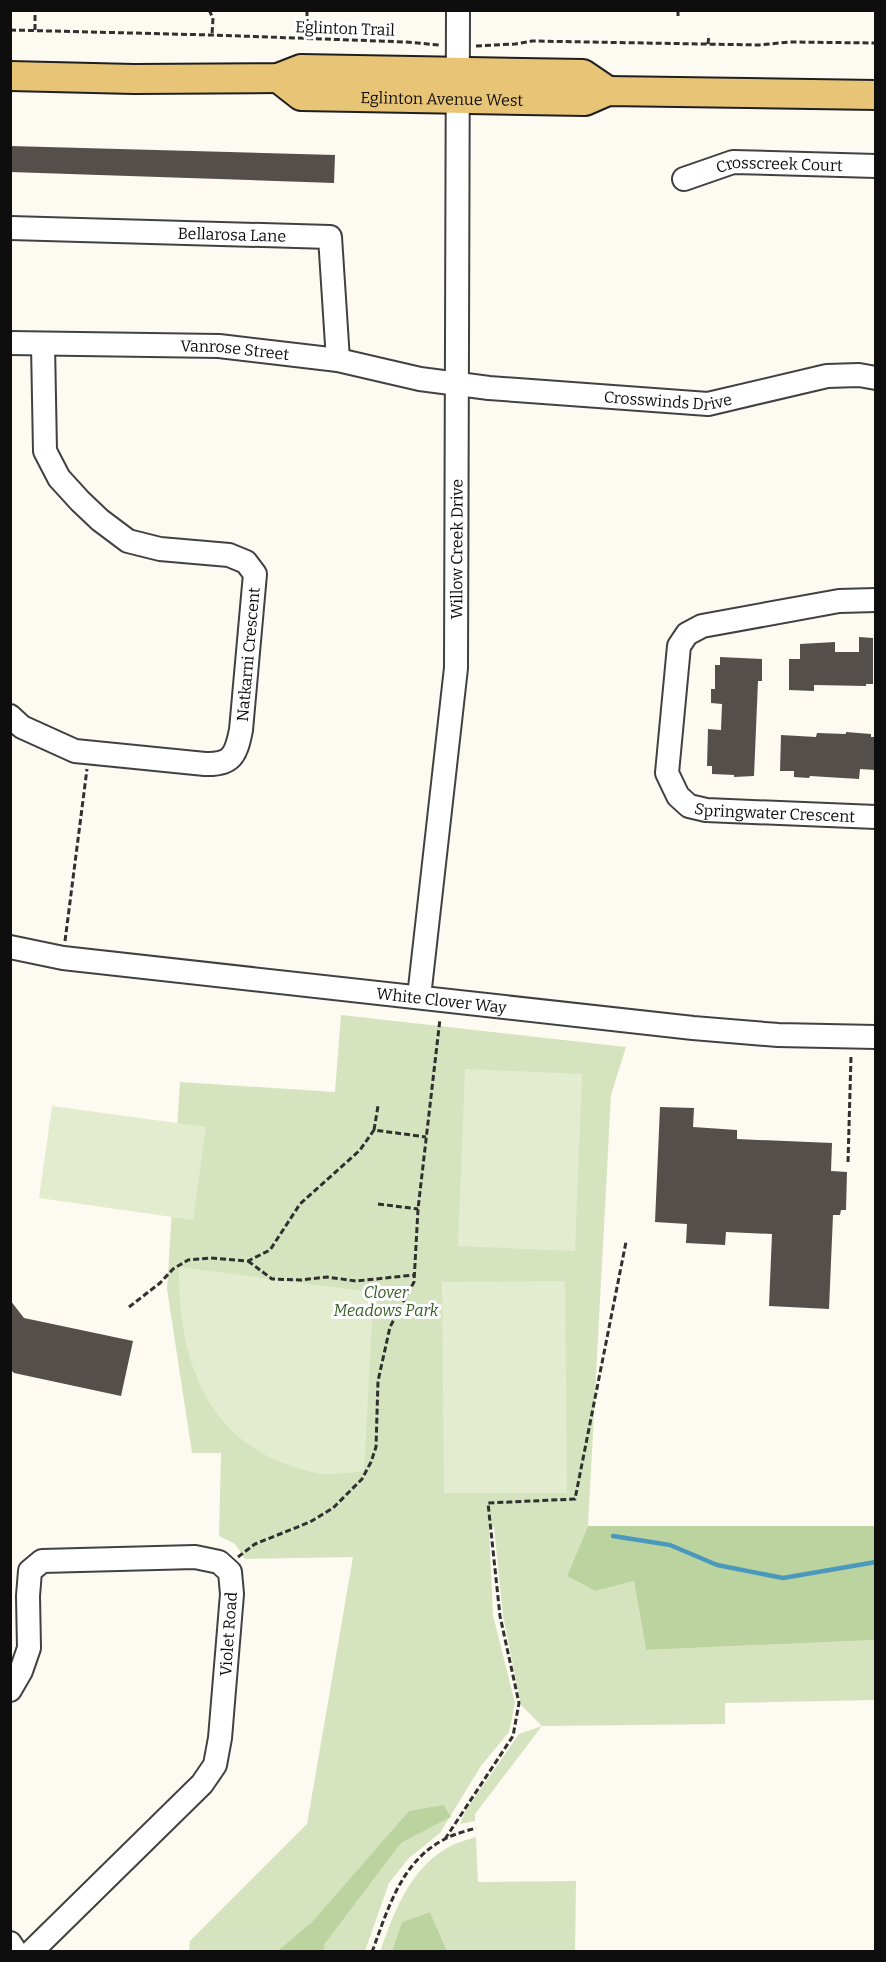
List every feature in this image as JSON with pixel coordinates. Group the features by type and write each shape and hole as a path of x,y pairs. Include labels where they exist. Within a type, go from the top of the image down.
{"main road":[{"name":"Eglinton Avenue West","path":"10,76 134,79 278,78 301,96 457,85 585,101 609,91 876,95"}],"street":[{"name":"Willow Creek Drive","path":"420,997 456,668 458,10"},
{"name":"Crosscreek Court","path":"684,179 733,162 876,166"},
{"name":"Bellarosa Lane","path":"10,228 330,237 338,360"},
{"name":"Vanrose Street","path":"10,343 219,346 338,360 420,379 456,383"},
{"name":"Natkarni Crescent","path":"10,716 21,727 75,751 205,764 220,764 229,760 237,748 242,730 255,574 246,562 229,555 160,549 128,541 80,501 59,478 45,451 43,345"},
{"name":"Crosswinds Drive","path":"456,383 489,388 708,404 827,376 859,375 876,378"},
{"name":"Springwater Crescent","path":"876,600 839,601 702,626 687,634 679,646 667,773 678,796 688,806 706,810 876,817"},
{"name":"White Clover Way","path":"10,947 63,958 717,1030 778,1035 876,1037"},
{"name":"Violet Road","path":"10,1690 21,1671 29,1647 30,1571 42,1561 195,1557 219,1562 230,1572 232,1594 220,1738 214,1765 202,1784 31,1952"},
{"path":"10,1943 16,1952"}],"path":[{"path":"35,10 35,30"},
{"path":"209,10 213,18 212,35"},
{"path":"307,10 307,39"},
{"path":"678,10 678,18"},
{"name":"Eglinton Trail","path":"10,30 212,35 406,42 426,45"},
{"path":"708,44 709,34"},
{"path":"476,46 532,41 759,45 790,42 876,44"},
{"path":"63,958 89,753"},
{"path":"230,1572 240,1554 255,1544 310,1522 333,1508 362,1479 376,1447 378,1381 390,1327 414,1282 418,1209 442,999"},
{"path":"848,1162 852,1036"},
{"path":"129,1307 160,1283 173,1269 188,1260 210,1258 248,1261 270,1250 300,1204 360,1150 374,1130 378,1106"},
{"path":"374,1130 426,1137"},
{"path":"378,1204 418,1209"},
{"path":"445,1839 513,1736 519,1703 500,1616 488,1503 574,1498 626,1242"},
{"path":"248,1261 272,1279 301,1280 327,1277 356,1281 414,1275"},
{"path":"372,1952 389,1905 406,1872 428,1850 445,1839 476,1828"}],"green space":[{"name":"Clover Meadows Park","path":"341,1015 626,1047 611,1095 588,1526 567,1576 595,1591 634,1581 646,1650 875,1640 875,1700 725,1703 725,1724 542,1726 521,1705 503,1616 494,1527 489,1527 493,1615 515,1703 509,1732 481,1766 450,1816 444,1805 402,1843 449,1818 440,1833 409,1858 389,1883 365,1951 324,1951 324,1945 400,1844 278,1952 189,1951 190,1941 307,1824 353,1557 245,1559 235,1544 219,1536 221,1453 192,1453 167,1289 180,1082 335,1092"},
{"path":"465,1069 582,1074 575,1251 458,1246"},
{"path":"52,1106 206,1127 193,1220 39,1198"},
{"path":"179,1267 362,1291 373,1303 364,1471 328,1474 305,1470 258,1451 234,1433 215,1411 200,1386 190,1358 183,1329"},
{"path":"565,1281 567,1493 444,1493 442,1282"},
{"path":"588,1526 875,1526 875,1640 646,1650 634,1581 595,1591 567,1576"},
{"path":"542,1726 475,1814 475,1821 460,1824 466,1810 519,1734"},
{"path":"444,1805 451,1817 401,1843 324,1945 324,1951 278,1951 313,1921 409,1811"},
{"path":"476,1837 478,1882 576,1881 575,1951 447,1951 430,1912 402,1922 392,1951 380,1952 405,1892 424,1867 449,1847"},
{"path":"430,1912 447,1951 392,1951 402,1922"}],"building":[{"path":"10,146 335,155 334,183 10,172"},
{"path":"859,637 873,638 873,684 866,684 866,686 814,685 814,691 789,690 789,659 800,659 800,644 835,642 835,652 859,652"},
{"path":"720,657 762,659 762,681 758,681 754,776 734,777 734,775 712,774 712,766 707,766 708,729 721,730 722,704 711,703 711,689 715,689 715,665 720,665"},
{"path":"846,732 871,734 871,737 876,737 876,770 860,769 859,779 794,777 794,771 780,771 781,735 816,737 817,733 846,734"},
{"path":"660,1107 694,1108 693,1127 737,1130 737,1139 832,1143 831,1171 847,1172 846,1210 841,1210 840,1215 833,1215 829,1309 769,1306 772,1234 726,1232 725,1245 686,1243 687,1224 655,1222"},
{"path":"10,1300 24,1318 133,1341 121,1396 14,1373 10,1369"}],"waterway":[{"path":"613,1536 670,1545 717,1565 783,1578 876,1562"}]}
